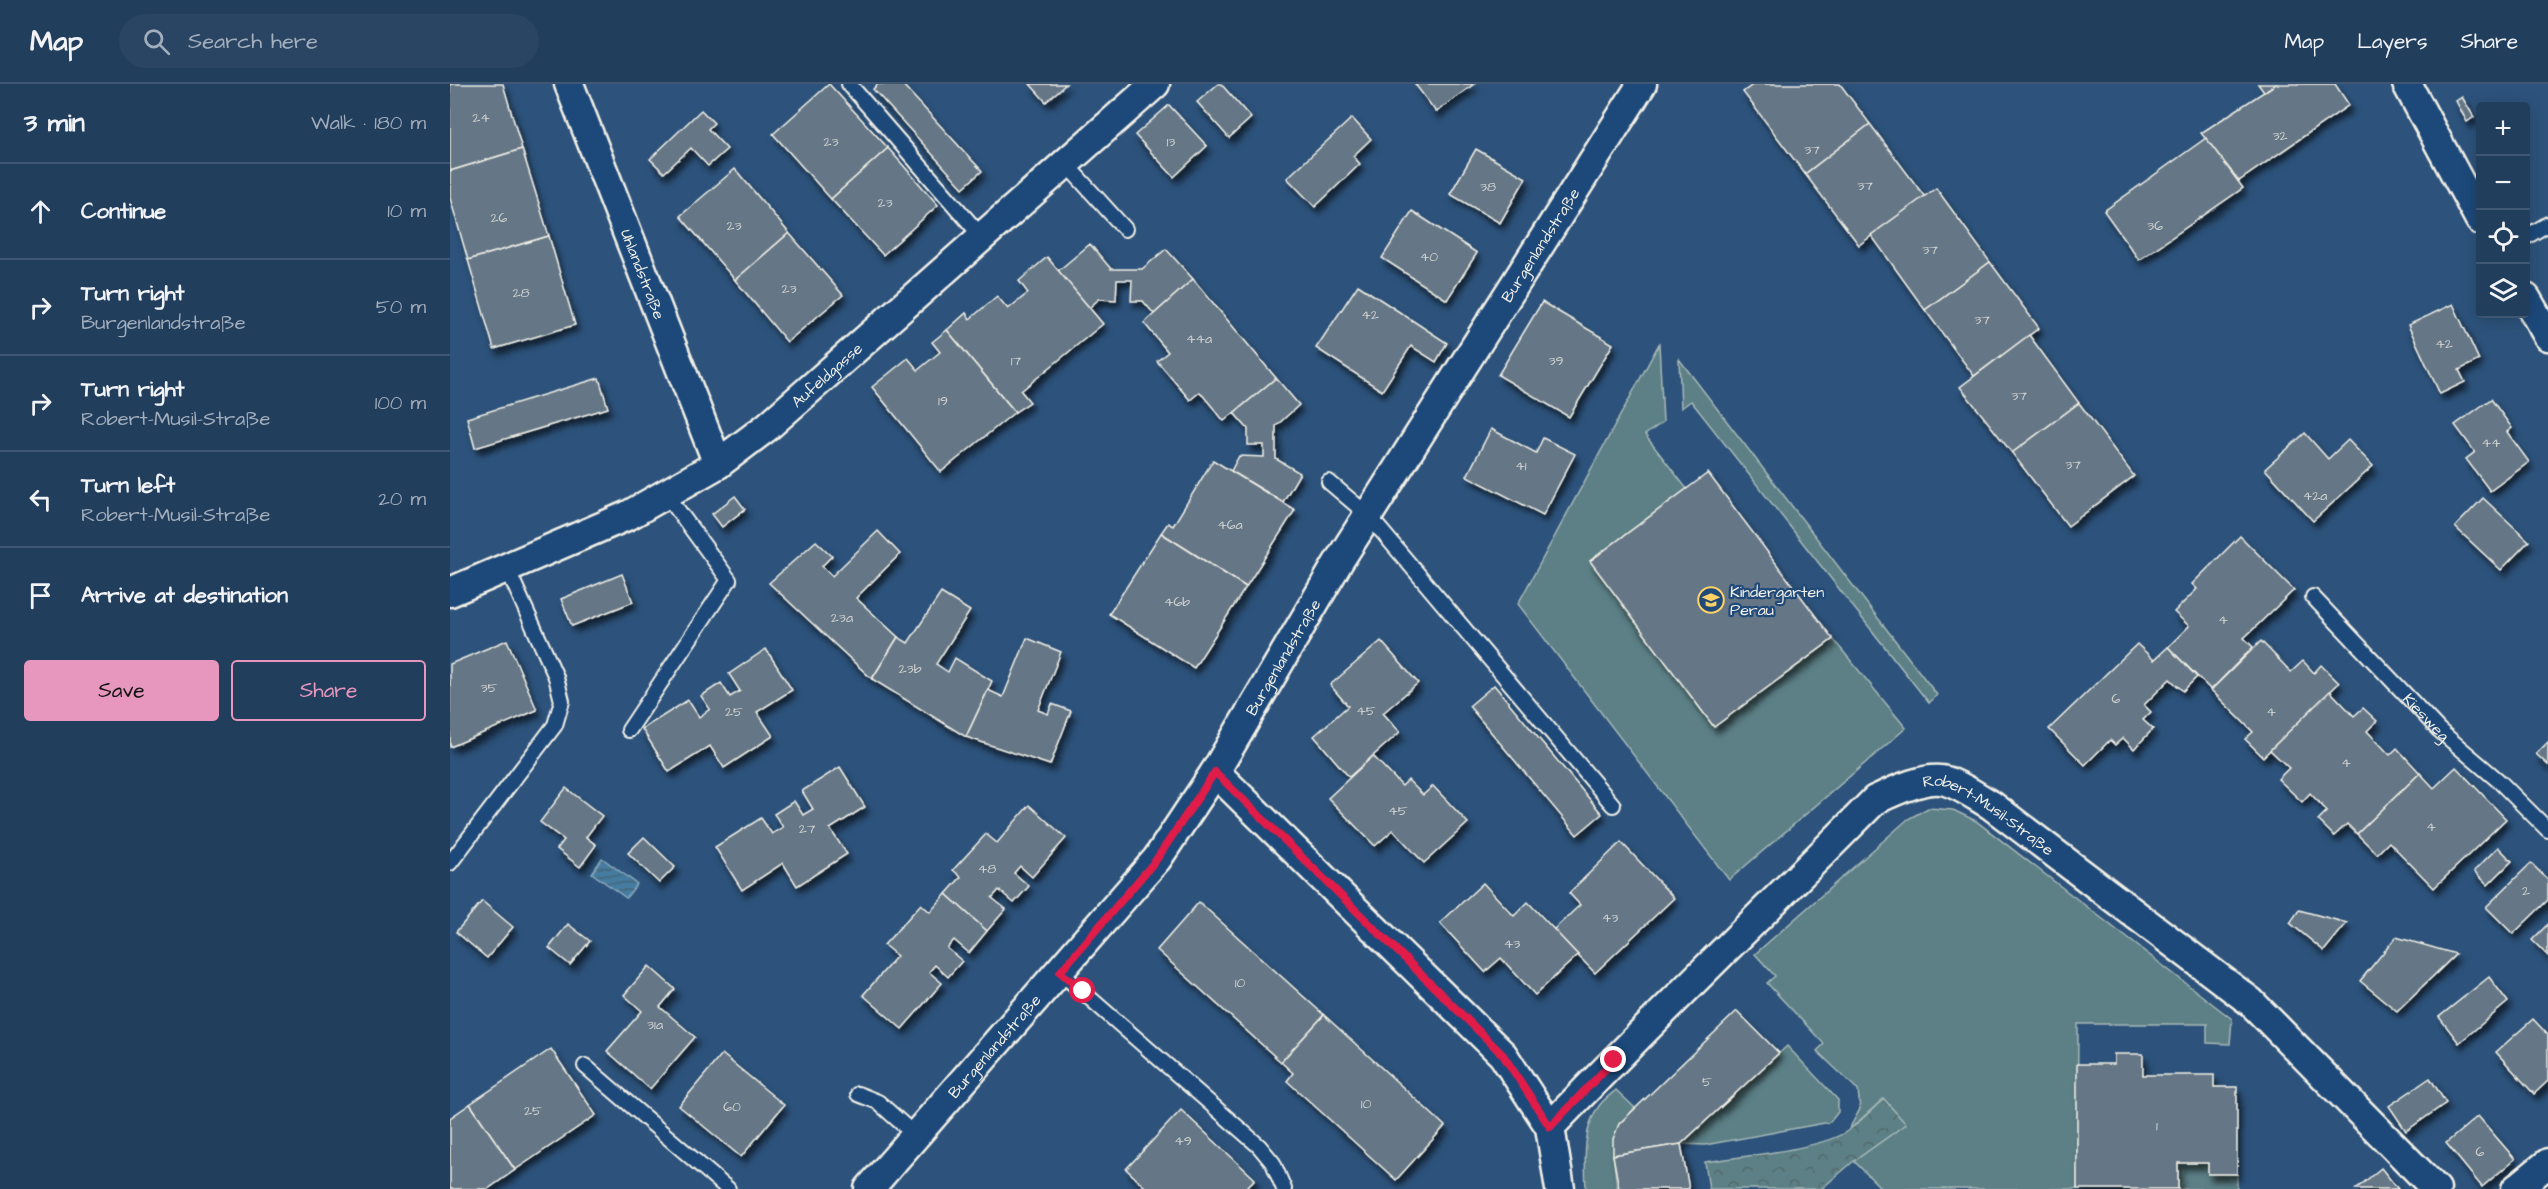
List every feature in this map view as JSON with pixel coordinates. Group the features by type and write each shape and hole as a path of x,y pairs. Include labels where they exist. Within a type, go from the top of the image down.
{"street":[{"name":"Uhlandstraße","path":"569,84 718,464"},
{"name":"Aufeldgasse","path":"450,592 629,515 718,464 767,427 1155,84"},
{"name":"Burgenlandstraße","path":"869,1189 1156,860 1215,772 1368,515 1642,84"},
{"path":"2408,84 2476,211"},
{"path":"2530,305 2548,336"},
{"path":"1215,772 1503,1055 1550,1127 1560,1189"},
{"name":"Robert-Musil-Straße","path":"1550,1127 1614,1060 1718,959 1875,800 1905,786 1943,780 1991,805 2251,1002 2436,1189"},
{"path":"2516,1189 2548,1163"}],"lane":[{"path":"849,84 982,237"},
{"path":"1066,164 1125,229"},
{"path":"2530,235 2548,224"},
{"path":"1329,482 1368,515 1613,805"},
{"path":"629,730 729,580 666,494"},
{"path":"450,864 555,725 562,701 556,678 507,568"},
{"name":"Kiesweg","path":"2313,597 2439,730 2500,782 2548,830"},
{"path":"1060,972 1259,1146 1273,1163 1284,1189"},
{"path":"585,1066 728,1189"},
{"path":"858,1094 878,1102 916,1136"}],"green space":[{"path":"1659,344 1663,422 1645,435 1687,489 1590,561 1714,727 1833,639 1906,728 1729,880 1518,604"},
{"path":"1679,359 1937,695 1929,703 1691,401 1681,408"},
{"path":"1928,808 1953,810 1976,821 2232,1019 2230,1044 2207,1043 2207,1024 2078,1024 2077,1189 1882,1189 1854,1161 1905,1124 1883,1099 1848,1131 1860,1109 1858,1090 1817,1051 1824,1044 1767,983 1775,976 1755,954 1908,819"},
{"path":"1787,1046 1838,1100 1838,1112 1830,1122 1705,1145 1681,1144"},
{"path":"1616,1090 1635,1108 1619,1124 1613,1155 1617,1189 1586,1189 1586,1146 1590,1125 1601,1104"},
{"path":"1884,1099 1906,1124 1854,1161 1821,1189 1709,1189 1705,1162 1759,1155 1820,1143 1849,1130"},
{"path":"2178,1163 2208,1163 2208,1174 2237,1174 2237,1189 2178,1189"}],"water":[{"path":"602,858 637,884 626,898 592,873"}],"building":[{"path":"450,84 503,84 522,149 450,171"},
{"path":"829,84 888,148 831,199 773,134"},
{"path":"878,84 902,84 982,171 963,188 873,89"},
{"path":"1030,84 1066,84 1046,102"},
{"path":"1221,84 1251,118 1229,138 1197,102"},
{"path":"1415,84 1474,84 1436,112"},
{"path":"1754,84 1840,84 1870,124 1805,174 1743,92"},
{"path":"2258,84 2276,84 2264,92"},
{"path":"2276,84 2335,84 2349,105 2239,181 2201,133"},
{"path":"2462,97 2474,117 2467,122 2456,101"},
{"path":"1169,105 1207,146 1174,177 1135,135"},
{"path":"701,110 714,123 708,129 727,149 708,166 691,148 664,173 650,159"},
{"path":"1352,118 1371,139 1353,156 1360,164 1315,207 1287,178"},
{"path":"1870,124 1925,197 1859,245 1805,174"},
{"path":"2206,138 2243,188 2139,260 2104,211"},
{"path":"888,148 938,205 883,255 831,199"},
{"path":"522,149 549,236 468,260 450,198 450,171"},
{"path":"1476,149 1526,178 1500,223 1450,194"},
{"path":"735,169 789,233 735,280 680,216"},
{"path":"1936,188 1990,262 1925,310 1871,235"},
{"path":"1412,211 1477,253 1447,300 1382,258"},
{"path":"789,233 843,295 787,342 735,280"},
{"path":"549,236 575,325 494,349 468,260"},
{"path":"1090,244 1111,269 1142,269 1166,249 1193,279 1154,314 1143,301 1131,301 1132,280 1117,280 1116,300 1099,299 1089,308 1058,271"},
{"path":"1047,257 1103,324 1021,391 1030,402 1015,412 947,330 966,313 970,319 997,296 1008,309 1028,293 1019,281"},
{"path":"1990,262 2039,328 1974,376 1925,310"},
{"path":"1193,279 1276,378 1224,421 1200,392 1190,400 1157,361 1168,352 1144,323"},
{"path":"1358,285 1447,343 1436,362 1411,346 1382,391 1316,348"},
{"path":"1542,302 1613,344 1569,417 1498,375"},
{"path":"2453,304 2479,360 2459,370 2465,382 2440,394 2408,325"},
{"path":"947,330 1015,412 941,472 872,387 908,358 918,370 940,352 932,342"},
{"path":"2029,335 2079,403 2012,453 1960,387"},
{"path":"599,378 608,408 475,448 467,418"},
{"path":"1276,378 1299,405 1276,426 1276,459 1300,473 1283,502 1231,471 1239,456 1264,457 1264,445 1248,445 1248,429 1234,413"},
{"path":"2491,399 2512,428 2507,432 2529,462 2490,491 2466,459 2475,452 2455,425"},
{"path":"2079,403 2134,476 2068,526 2012,453"},
{"path":"1491,429 1536,453 1543,438 1575,454 1543,515 1467,476"},
{"path":"2305,433 2328,459 2348,440 2373,466 2313,521 2265,469"},
{"path":"1213,460 1295,510 1246,587 1161,533 1168,523 1173,526"},
{"name":"Kindergarten Perau","path":"1708,473 1833,639 1714,727 1590,561"},
{"path":"735,496 745,509 722,527 712,514"},
{"path":"2483,498 2529,541 2501,570 2455,527"},
{"path":"878,531 900,554 856,598 898,637 872,679 769,583 816,541 832,556 822,566 832,576"},
{"path":"1161,533 1246,587 1194,668 1109,614"},
{"path":"2240,536 2294,590 2244,638 2253,647 2211,690 2168,647 2189,626 2174,612 2197,589 2192,584"},
{"path":"622,574 633,602 572,626 561,599"},
{"path":"941,593 970,611 936,664 948,672 955,658 992,681 966,737 872,679 898,637 908,643"},
{"path":"1027,638 1061,652 1038,710 1048,714 1052,704 1071,711 1050,765 966,737 988,690 1003,697"},
{"path":"507,640 537,710 450,747 450,664"},
{"path":"1381,641 1418,683 1383,713 1400,732 1349,777 1314,736 1348,706 1330,685"},
{"path":"2261,641 2291,672 2303,661 2314,673 2321,665 2339,683 2263,757 2245,739 2253,732 2211,690"},
{"path":"2137,644 2154,660 2168,647 2197,677 2183,691 2170,679 2144,705 2151,712 2143,720 2153,729 2134,749 2123,738 2115,745 2110,740 2085,765 2049,729"},
{"path":"766,649 792,690 757,712 773,736 724,768 710,746 669,772 642,729 688,700 699,717 710,709 701,696 721,683 730,697 740,691 729,674"},
{"path":"1494,685 1602,814 1577,835 1469,706"},
{"path":"2330,691 2354,716 2363,708 2377,721 2367,731 2390,755 2397,748 2420,773 2357,834 2347,824 2334,836 2318,820 2327,811 2310,793 2302,802 2278,779 2289,768 2270,750"},
{"path":"2548,742 2548,765 2536,754"},
{"path":"1373,756 1402,786 1408,780 1423,795 1433,786 1468,823 1424,863 1393,830 1375,846 1328,798"},
{"path":"840,767 865,807 830,829 847,854 797,886 783,863 742,890 715,847 761,818 772,834 783,827 774,814 794,801 803,815 813,809 802,791"},
{"path":"2456,767 2506,819 2434,888 2389,842 2377,854 2357,834 2420,773 2434,788"},
{"path":"566,788 602,816 586,837 596,845 580,867 557,849 564,840 540,822"},
{"path":"1029,805 1066,838 1032,877 1020,866 1014,873 1029,886 1014,903 999,890 992,898 1006,909 987,931 946,894 961,877 953,870 986,834 997,843"},
{"path":"644,837 675,867 659,883 628,853"},
{"path":"1621,842 1674,898 1595,973 1553,930 1580,905 1569,893"},
{"path":"2498,847 2512,861 2488,885 2474,871"},
{"path":"2531,863 2548,880 2548,900 2513,934 2486,907"},
{"path":"1483,883 1514,916 1528,902 1578,955 1535,995 1501,958 1485,972 1440,923"},
{"path":"946,894 987,931 969,953 954,940 947,948 962,961 948,977 935,965 929,972 942,983 902,1029 863,995 897,956 884,945 921,904 930,912"},
{"path":"482,901 513,927 487,958 456,932"},
{"path":"1199,902 1324,1015 1281,1062 1157,950"},
{"path":"2299,910 2347,923 2324,951 2290,923"},
{"path":"568,924 590,941 570,965 549,948"},
{"path":"2548,924 2548,956 2532,940"},
{"path":"2396,937 2456,954 2397,1011 2360,981"},
{"path":"649,966 675,989 660,1007 695,1037 650,1089 607,1051 642,1011 624,995"},
{"path":"2489,977 2508,1002 2459,1043 2439,1017"},
{"path":"1737,1011 1779,1053 1681,1144 1613,1155 1613,1139 1619,1124"},
{"path":"1324,1015 1445,1126 1396,1180 1287,1081 1293,1073 1281,1062"},
{"path":"2533,1019 2548,1035 2548,1081 2534,1094 2496,1052"},
{"path":"551,1049 596,1115 515,1170 470,1104"},
{"path":"722,1054 784,1105 741,1157 679,1106"},
{"path":"2114,1054 2143,1054 2143,1075 2214,1075 2214,1087 2237,1087 2237,1174 2208,1174 2208,1163 2178,1163 2178,1189 2077,1189 2077,1064 2114,1064"},
{"path":"2430,1078 2446,1103 2406,1131 2389,1106"},
{"path":"470,1104 515,1170 488,1189 450,1189 450,1118"},
{"path":"1181,1110 1255,1179 1245,1189 1147,1189 1126,1169"},
{"path":"2478,1116 2515,1159 2482,1187 2446,1143"},
{"path":"1681,1144 1689,1189 1619,1189 1613,1155"},
{"path":"2381,1168 2398,1189 2356,1189"}],"place":[{"name":"Kindergarten Perau","path":"1711,600"}],"route":[{"path":"1083,991 1060,972 1156,860 1215,772 1503,1055 1550,1127 1614,1060"}]}
